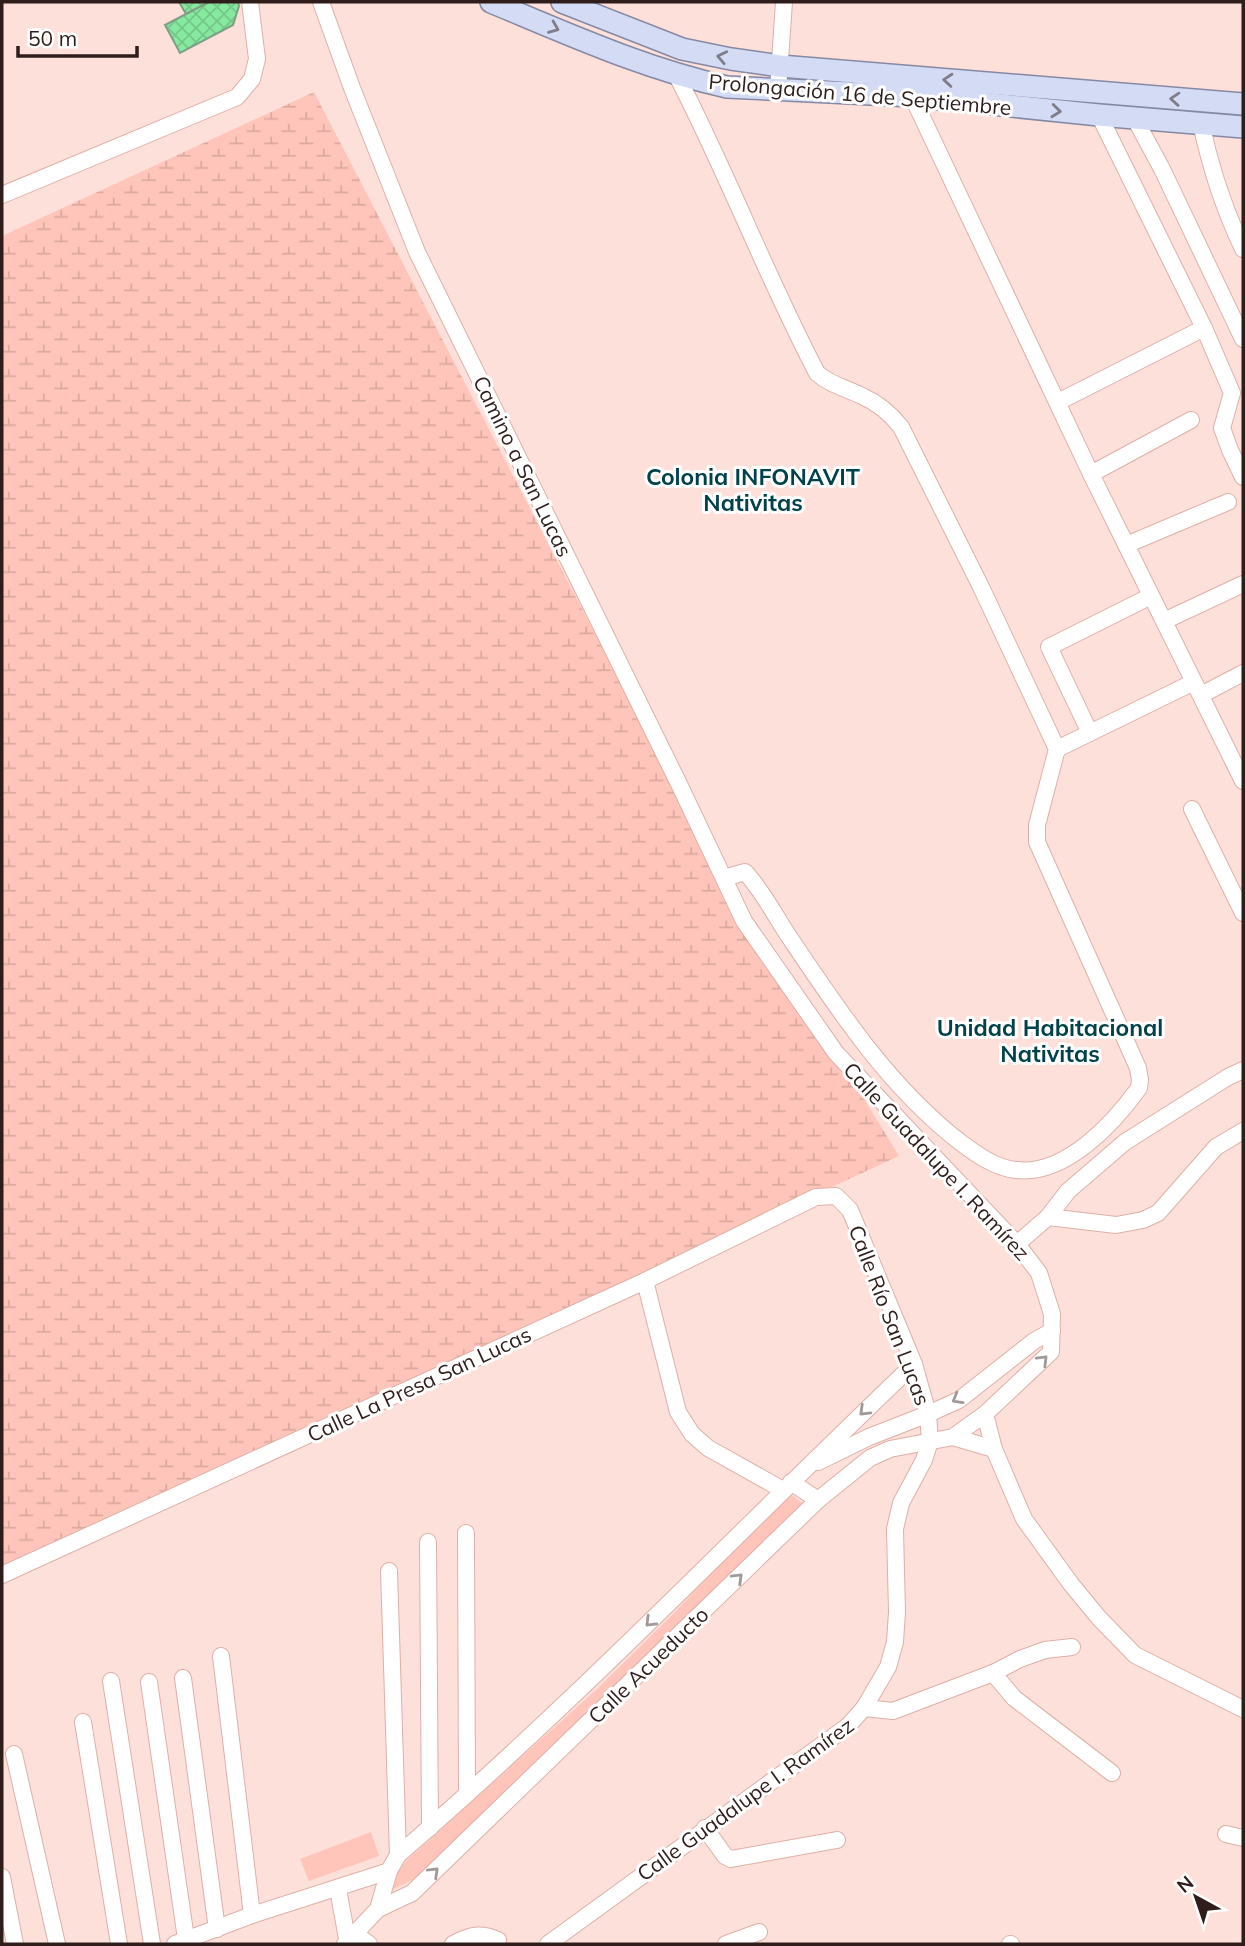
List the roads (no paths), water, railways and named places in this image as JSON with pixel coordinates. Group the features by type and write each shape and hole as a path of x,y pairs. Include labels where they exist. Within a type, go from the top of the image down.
{"main road":[{"name":"Prolongación 16 de Septiembre","path":"491,2 676,74 727,86 912,96 1099,116 1243,127"},
{"name":"Prolongación 16 de Septiembre","path":"562,2 682,49 731,60 1243,103"}],"street":[{"path":"2,195 237,97 252,79 257,59 250,2"},
{"name":"Camino a San Lucas","path":"321,2 417,253 744,921"},
{"path":"778,90 784,2"},
{"path":"676,74 817,373 827,382 862,396 888,411 901,427 981,587 1057,749 1037,825 1037,842 1138,1068 1139,1088 1101,1132 1065,1160 1051,1165 1015,1170 980,1157 936,1124 873,1055 844,1018 745,872 724,878"},
{"path":"912,96 1091,474 1243,781"},
{"path":"1099,116 1204,328 1232,393 1222,428 1243,477"},
{"path":"1135,119 1162,169 1243,340"},
{"path":"1201,123 1207,154 1243,249"},
{"path":"1058,402 1204,328"},
{"path":"1091,474 1191,420"},
{"path":"1126,545 1228,502"},
{"path":"1164,621 1243,584"},
{"path":"1090,733 1049,647 1152,596"},
{"path":"1057,749 1090,733 1243,673"},
{"path":"1192,809 1243,913"},
{"name":"Calle Guadalupe I. Ramírez","path":"548,1944 848,1726 864,1708 888,1667 895,1642 895,1529 901,1503 924,1460 930,1441 953,1437 985,1414 1051,1352 1052,1314 1039,1273 1017,1244 836,1053 744,921"},
{"path":"1017,1244 1048,1217 1068,1191 1125,1142 1243,1070"},
{"path":"1048,1217 1116,1224 1143,1220 1158,1213 1216,1147 1243,1131"},
{"name":"Calle La Presa San Lucas","path":"2,1575 646,1281 816,1196 836,1196"},
{"name":"Calle Río San Lucas","path":"836,1196 850,1210 914,1364 928,1414 930,1441"},
{"path":"646,1281 678,1412 692,1434 708,1448 792,1480 818,1500"},
{"name":"Calle Acueducto","path":"792,1480 869,1437 959,1400 1034,1341 1052,1331"},
{"name":"Calle Acueducto","path":"378,1909 389,1871 398,1855 550,1720 792,1480 914,1364"},
{"path":"994,1374 1007,1393"},
{"path":"985,1414 995,1450 1024,1519 1070,1584 1099,1618 1135,1655 1243,1709"},
{"path":"953,1437 995,1450"},
{"name":"Calle Acueducto","path":"348,1941 378,1909 412,1893 818,1500 870,1458 890,1449 930,1441"},
{"path":"466,1533 467,1793"},
{"path":"428,1542 430,1828"},
{"path":"389,1571 398,1855"},
{"path":"864,1708 893,1711 1045,1650 1072,1647"},
{"path":"221,1656 252,1915"},
{"path":"993,1673 1014,1698 1112,1773"},
{"path":"183,1678 217,1929"},
{"path":"111,1681 152,1944"},
{"path":"149,1682 181,1942 252,1915 389,1871"},
{"path":"83,1722 118,1944"},
{"path":"14,1754 57,1944"},
{"path":"705,1828 725,1856 731,1859 837,1840"},
{"path":"1226,1834 1243,1838"},
{"path":"2,1877 15,1944"},
{"path":"338,1889 348,1941 369,1944"},
{"path":"726,1944 759,1932"},
{"path":"460,1941 485,1934 498,1940"}],"district":[{"name":"Colonia INFONAVIT Nativitas","path":"753,489"},
{"name":"Unidad Habitacional Nativitas","path":"1050,1040"}]}
